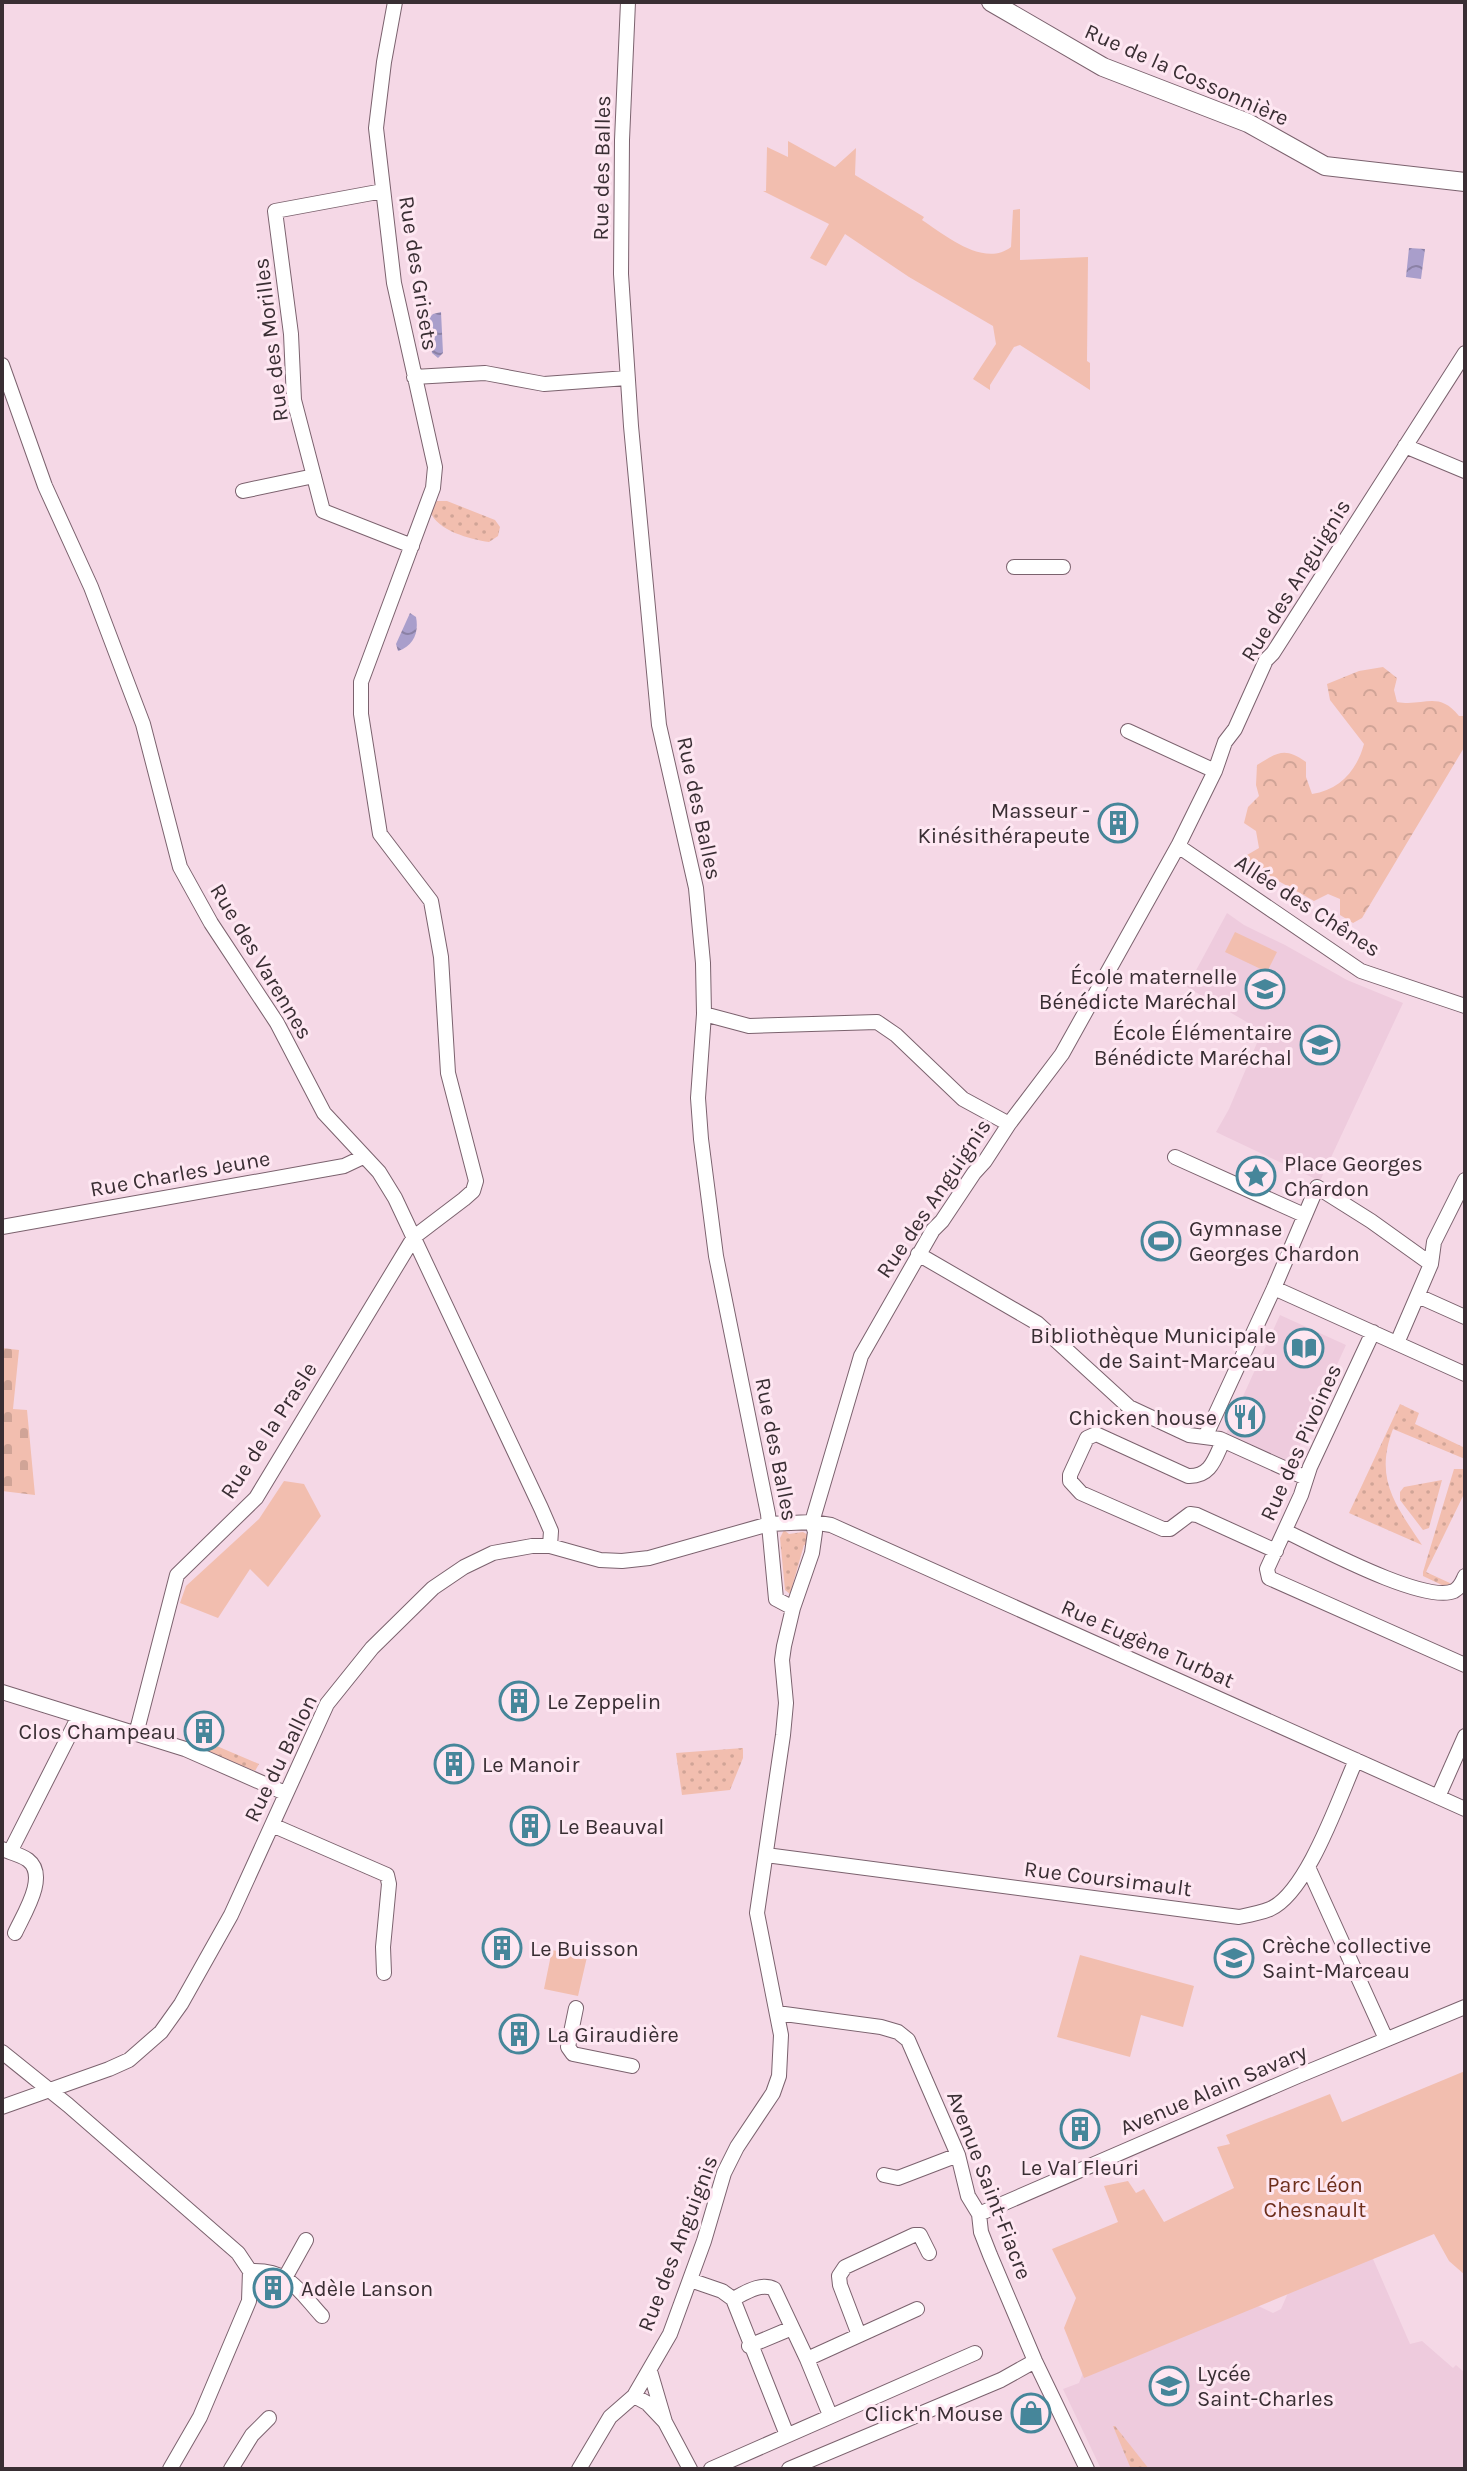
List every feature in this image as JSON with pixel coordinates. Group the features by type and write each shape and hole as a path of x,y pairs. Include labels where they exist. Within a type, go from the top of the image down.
{"street":[{"name":"Rue des Grisets","path":"395,2 376,128 394,283 435,467 433,488 361,682 361,714 380,834 431,901 441,957 448,1073 476,1181 473,1191 414,1237"},
{"name":"Rue des Balles","path":"628,2 622,140 621,274 627,378 659,725 696,888 704,1014 698,1098 712,1226 769,1524 776,1599 793,1608"},
{"name":"Rue de la Cossonnière","path":"991,2 1103,67 1248,123 1325,166 1465,182"},
{"name":"Rue des Morilles","path":"383,191 275,211 291,334 294,400 323,511 412,546"},
{"name":"Rue des Anguignis","path":"579,2469 610,2417 634,2396 670,2334 724,2173 777,2085 781,2063 777,2013 757,1913 785,1714 782,1660 793,1608 812,1553 815,1532 812,1522 861,1356 933,1230 1062,1054 1178,846 1266,660 1465,353"},
{"name":"Rue des Varennes","path":"2,365 45,486 91,587 143,724 180,867 211,923 277,1023 324,1113 379,1172 395,1198 541,1508 551,1531 550,1546"},
{"path":"414,377 485,373 544,384 627,378"},
{"path":"1405,446 1465,471"},
{"path":"243,491 314,476"},
{"path":"1014,567 1063,567"},
{"path":"1128,731 1215,771"},
{"name":"Allée des Chênes","path":"1178,846 1361,971 1465,1006"},
{"path":"704,1014 749,1026 877,1022 896,1035 963,1099 1009,1124"},
{"name":"Rue Charles Jeune","path":"2,1227 344,1166 363,1157"},
{"path":"1175,1157 1304,1215"},
{"path":"1397,1343 1431,1264 1434,1242 1465,1180"},
{"path":"1206,1435 1317,1187 1431,1264"},
{"name":"Rue de la Prasle","path":"136,1734 177,1575 256,1498 414,1237"},
{"path":"918,1254 1037,1323 1129,1407 1189,1435 1206,1435 1223,1441 1306,1478"},
{"path":"1274,1288 1465,1374"},
{"path":"1418,1296 1465,1317"},
{"name":"Rue des Pivoines","path":"1373,1332 1267,1569 1269,1578 1465,1665"},
{"path":"1223,1441 1210,1468 1199,1477 1188,1476 1096,1434 1087,1438 1070,1481 1081,1493 1163,1529 1170,1529 1190,1514 1197,1515 1276,1551"},
{"name":"Rue du Ballon","path":"2,2107 119,2065 161,2032 181,2004 231,1915 327,1704 372,1648 433,1588 464,1567 493,1553 532,1546 550,1546 600,1560 649,1558 769,1524 812,1522"},
{"name":"Rue Eugène Turbat","path":"812,1522 842,1528 1465,1809"},
{"path":"1285,1531 1412,1589 1452,1592 1460,1587 1465,1576"},
{"path":"2,1692 185,1749 285,1793"},
{"path":"15,1933 36,1882 36,1870 29,1860 6,1850 79,1716"},
{"path":"1438,1797 1465,1736"},
{"name":"Rue Coursimault","path":"766,1855 1239,1917 1271,1909 1293,1891 1308,1867 1356,1760"},
{"path":"272,1825 387,1875 384,1973"},
{"path":"1308,1867 1386,2039"},
{"name":"Avenue Alain Savary","path":"979,2214 1465,2007"},
{"path":"576,2008 568,2047 573,2054 632,2066"},
{"name":"Avenue Saint-Fiacre","path":"777,2013 881,2027 898,2032 908,2040 958,2155 968,2196 979,2214 981,2232 1035,2361 1087,2469"},
{"path":"2,2052 238,2253 250,2271 249,2301 223,2367 200,2417 170,2469"},
{"path":"884,2175 898,2178 958,2155"},
{"path":"859,2335 840,2285 839,2276 845,2267 914,2235 920,2235 929,2253"},
{"path":"286,2276 306,2240"},
{"path":"250,2271 286,2276 322,2316"},
{"path":"690,2280 722,2291 733,2299 749,2346 787,2435"},
{"path":"733,2299 752,2289 771,2286 830,2415"},
{"path":"807,2359 917,2309"},
{"path":"749,2346 792,2328"},
{"path":"711,2469 975,2353"},
{"path":"789,2469 1001,2380 1035,2361"},
{"path":"650,2371 665,2422 690,2469"},
{"path":"634,2396 647,2403 665,2422"},
{"path":"231,2469 252,2435 269,2418"}],"shaded area":[{"path":"1227,913 1347,980 1403,1003 1320,1181 1216,1132 1262,1031 1187,987"},
{"path":"1280,1315 1346,1345 1291,1465 1225,1436"},
{"path":"1370,2252 1410,2344 1422,2341 1453,2368 1456,2365 1465,2373 1465,2469 1101,2469 1063,2389 1079,2383 1083,2373 1256,2305 1273,2313 1281,2309 1291,2286"}],"green space":[{"path":"788,141 835,167 856,148 855,175 924,217 922,220 953,241 977,252 989,254 1011,247 1013,210 1020,209 1020,260 1088,257 1087,361 1090,363 1090,390 1020,345 1014,347 990,385 990,390 973,379 996,344 993,326 909,277 845,234 826,266 810,258 829,224 763,191 766,191 767,147 788,157"},
{"path":"437,501 447,501 495,520 500,527 498,536 489,542 447,529 430,511"},
{"path":"1383,667 1397,678 1394,690 1397,702 1437,701 1459,716 1465,716 1465,746 1362,918 1353,923 1340,915 1340,899 1328,894 1314,901 1245,862 1247,855 1259,848 1256,831 1244,823 1248,807 1259,796 1257,765 1276,754 1292,754 1306,762 1306,777 1312,794 1331,788 1346,777 1357,762 1364,744 1330,700 1327,684 1359,671"},
{"path":"1235,932 1277,952 1267,972 1225,952"},
{"path":"2,1348 19,1350 13,1409 27,1410 35,1495 2,1491"},
{"path":"1400,1404 1419,1413 1415,1424 1465,1448 1465,1459 1393,1429 1386,1462 1390,1490 1422,1545 1349,1513"},
{"path":"1454,1469 1465,1469 1465,1492 1426,1572 1452,1584 1446,1587 1423,1576 1423,1572"},
{"path":"1442,1480 1429,1528 1423,1530 1400,1500 1400,1492 1404,1487"},
{"path":"284,1481 304,1484 321,1516 268,1587 250,1569 218,1618 180,1603 186,1586 259,1519"},
{"path":"784,1530 789,1534 803,1532 810,1536 808,1545 804,1545 790,1594 785,1590 780,1538"},
{"path":"205,1741 259,1764 255,1771 201,1749"},
{"path":"743,1748 743,1758 730,1790 682,1795 676,1753"},
{"path":"552,1950 587,1957 578,1996 544,1989"},
{"path":"1080,1955 1194,1986 1183,2027 1141,2015 1130,2057 1057,2037"},
{"name":"Parc Léon Chesnault","path":"1465,2071 1465,2275 1449,2261 1434,2234 1084,2378 1064,2328 1076,2298 1052,2249 1118,2222 1104,2186 1128,2181 1136,2193 1144,2189 1164,2222 1234,2188 1217,2147 1230,2144 1226,2135 1330,2094 1342,2122"},
{"path":"1115,2426 1149,2469 1131,2469"}],"water":[{"path":"1409,248 1425,249 1421,279 1406,277"},
{"path":"441,312 443,353 438,358 432,353 426,321 433,314"},
{"path":"410,613 416,617 416,633 408,646 398,651 396,644"}],"place":[{"name":"Masseur - Kinésithérapeute","path":"1118,823"},
{"name":"École maternelle Bénédicte Maréchal","path":"1265,989"},
{"name":"École Élémentaire Bénédicte Maréchal","path":"1320,1045"},
{"name":"Place Georges Chardon","path":"1256,1176"},
{"name":"Gymnase Georges Chardon","path":"1161,1241"},
{"name":"Bibliothèque Municipale de Saint-Marceau","path":"1304,1348"},
{"name":"Chicken house","path":"1245,1417"},
{"name":"Le Zeppelin","path":"519,1701"},
{"name":"Clos Champeau","path":"204,1731"},
{"name":"Le Manoir","path":"454,1764"},
{"name":"Le Beauval","path":"530,1826"},
{"name":"Le Buisson","path":"502,1948"},
{"name":"Crèche collective Saint-Marceau","path":"1234,1958"},
{"name":"La Giraudière","path":"519,2034"},
{"name":"Le Val Fleuri","path":"1080,2129"},
{"name":"Adèle Lanson","path":"273,2288"},
{"name":"Lycée Saint-Charles","path":"1169,2386"},
{"name":"Click'n Mouse","path":"1031,2413"}]}
